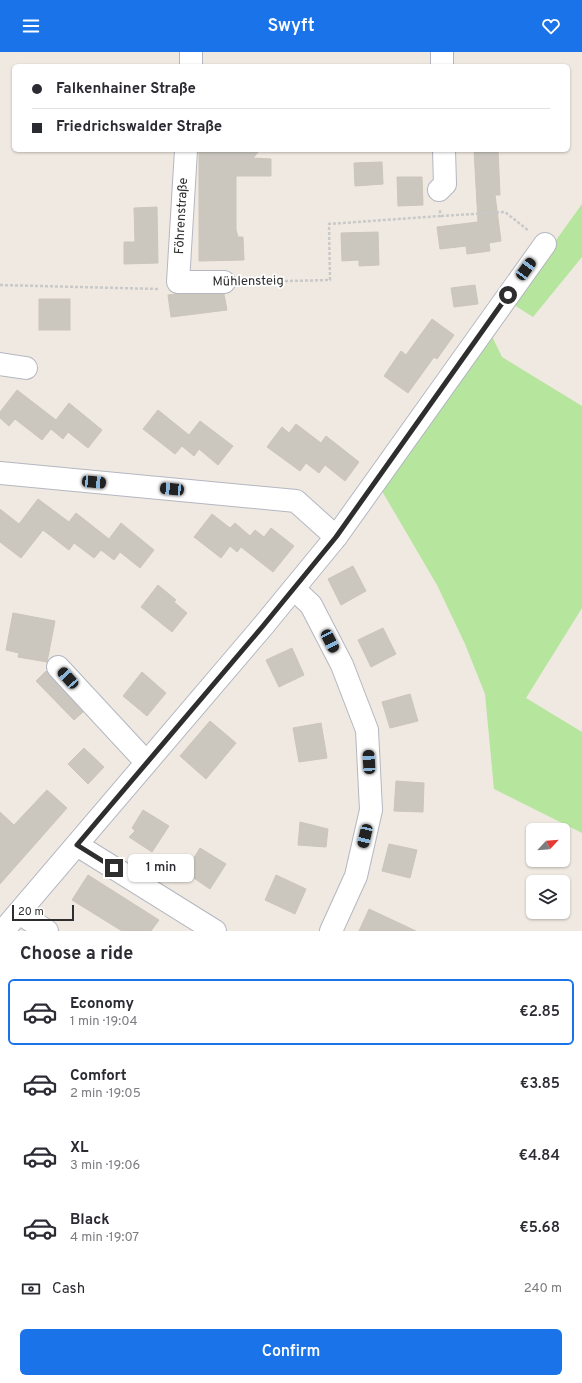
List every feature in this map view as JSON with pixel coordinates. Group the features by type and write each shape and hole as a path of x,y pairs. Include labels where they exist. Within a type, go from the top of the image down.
{"street":[{"path":"190,64 191,52"},
{"path":"442,52 442,64"},
{"name":"Föhrenstraße","path":"178,282 186,152"},
{"path":"439,190 444,184 444,152"},
{"path":"4,931 294,589 336,537 545,244"},
{"name":"Mühlensteig","path":"178,282 224,282"},
{"path":"0,364 26,368"},
{"path":"0,473 296,501 336,537"},
{"path":"294,589 312,605 342,665 367,730 371,810 356,876 331,931"},
{"path":"58,667 146,762"},
{"path":"77,845 215,931"},
{"path":"19,913 47,931"}],"path":[{"path":"439,190 440,216"},
{"name":"Mühlensteig","path":"224,282 330,280 329,224 505,212 545,244"},
{"path":"0,285 164,290 178,282"}],"green space":[{"path":"582,204 582,257 533,317 511,303"},
{"path":"489,330 502,357 582,406 582,608 526,698 582,732 582,833 570,827 570,823 562,823 494,789 485,694 465,644 437,585 379,486"}],"building":[{"path":"199,152 258,152 253,158 271,159 271,176 236,176 236,230 238,237 243,237 244,260 199,261"},
{"path":"474,152 498,152 500,195 495,195 501,241 489,243 490,251 467,254 466,246 440,249 437,227 478,222"},
{"path":"382,162 383,184 355,186 354,163"},
{"path":"397,177 422,177 423,205 398,206"},
{"path":"157,207 158,263 124,264 124,242 135,242 134,208"},
{"path":"378,232 379,265 359,266 359,260 342,261 341,233"},
{"path":"475,285 478,304 454,307 451,288"},
{"path":"224,294 227,310 171,317 168,295"},
{"path":"39,299 70,299 70,330 39,330"},
{"path":"432,319 454,335 437,359 434,357 408,393 384,376 401,351 406,355"},
{"path":"17,390 56,420 69,403 102,430 88,448 68,432 63,439 51,429 42,440 15,419 9,426 0,418 0,412"},
{"path":"158,410 189,435 200,421 233,446 218,465 199,449 194,456 182,446 175,454 143,429"},
{"path":"296,424 321,443 326,436 359,462 345,481 325,465 319,473 306,463 300,471 267,447 282,427 289,433"},
{"path":"38,499 69,522 76,513 109,539 121,523 154,550 140,568 120,552 114,560 101,550 94,558 74,543 69,550 43,530 21,558 0,542 0,509 19,524"},
{"path":"212,514 230,528 235,523 250,536 237,552 230,546 221,558 194,537"},
{"path":"271,528 294,546 273,572 241,547 255,530 264,537"},
{"path":"353,566 366,591 341,605 328,579"},
{"path":"158,585 176,600 174,602 187,613 172,632 141,607"},
{"path":"13,613 55,621 47,662 18,657 19,653 6,650"},
{"path":"383,628 396,654 371,667 358,640"},
{"path":"292,648 304,675 279,687 266,660"},
{"path":"46,671 83,712 74,720 36,681"},
{"path":"142,672 166,693 147,716 123,696"},
{"path":"410,694 418,721 390,728 382,702"},
{"path":"210,721 236,743 206,779 180,756"},
{"path":"321,723 327,758 299,762 293,728"},
{"path":"84,748 104,767 88,784 68,764"},
{"path":"396,781 424,783 423,812 394,811"},
{"path":"47,790 67,808 0,884 0,812 14,825"},
{"path":"143,810 169,826 152,852 129,837 135,831 132,828"},
{"path":"300,822 328,829 326,847 298,845"},
{"path":"389,844 417,850 410,878 382,871"},
{"path":"200,848 226,864 210,889 185,872"},
{"path":"88,875 159,920 151,931 122,931 72,900"},
{"path":"276,875 306,889 295,914 265,900"},
{"path":"369,909 416,931 359,931"}],"route":[{"path":"114,868 77,845 263,626 336,537 508,295"}]}
